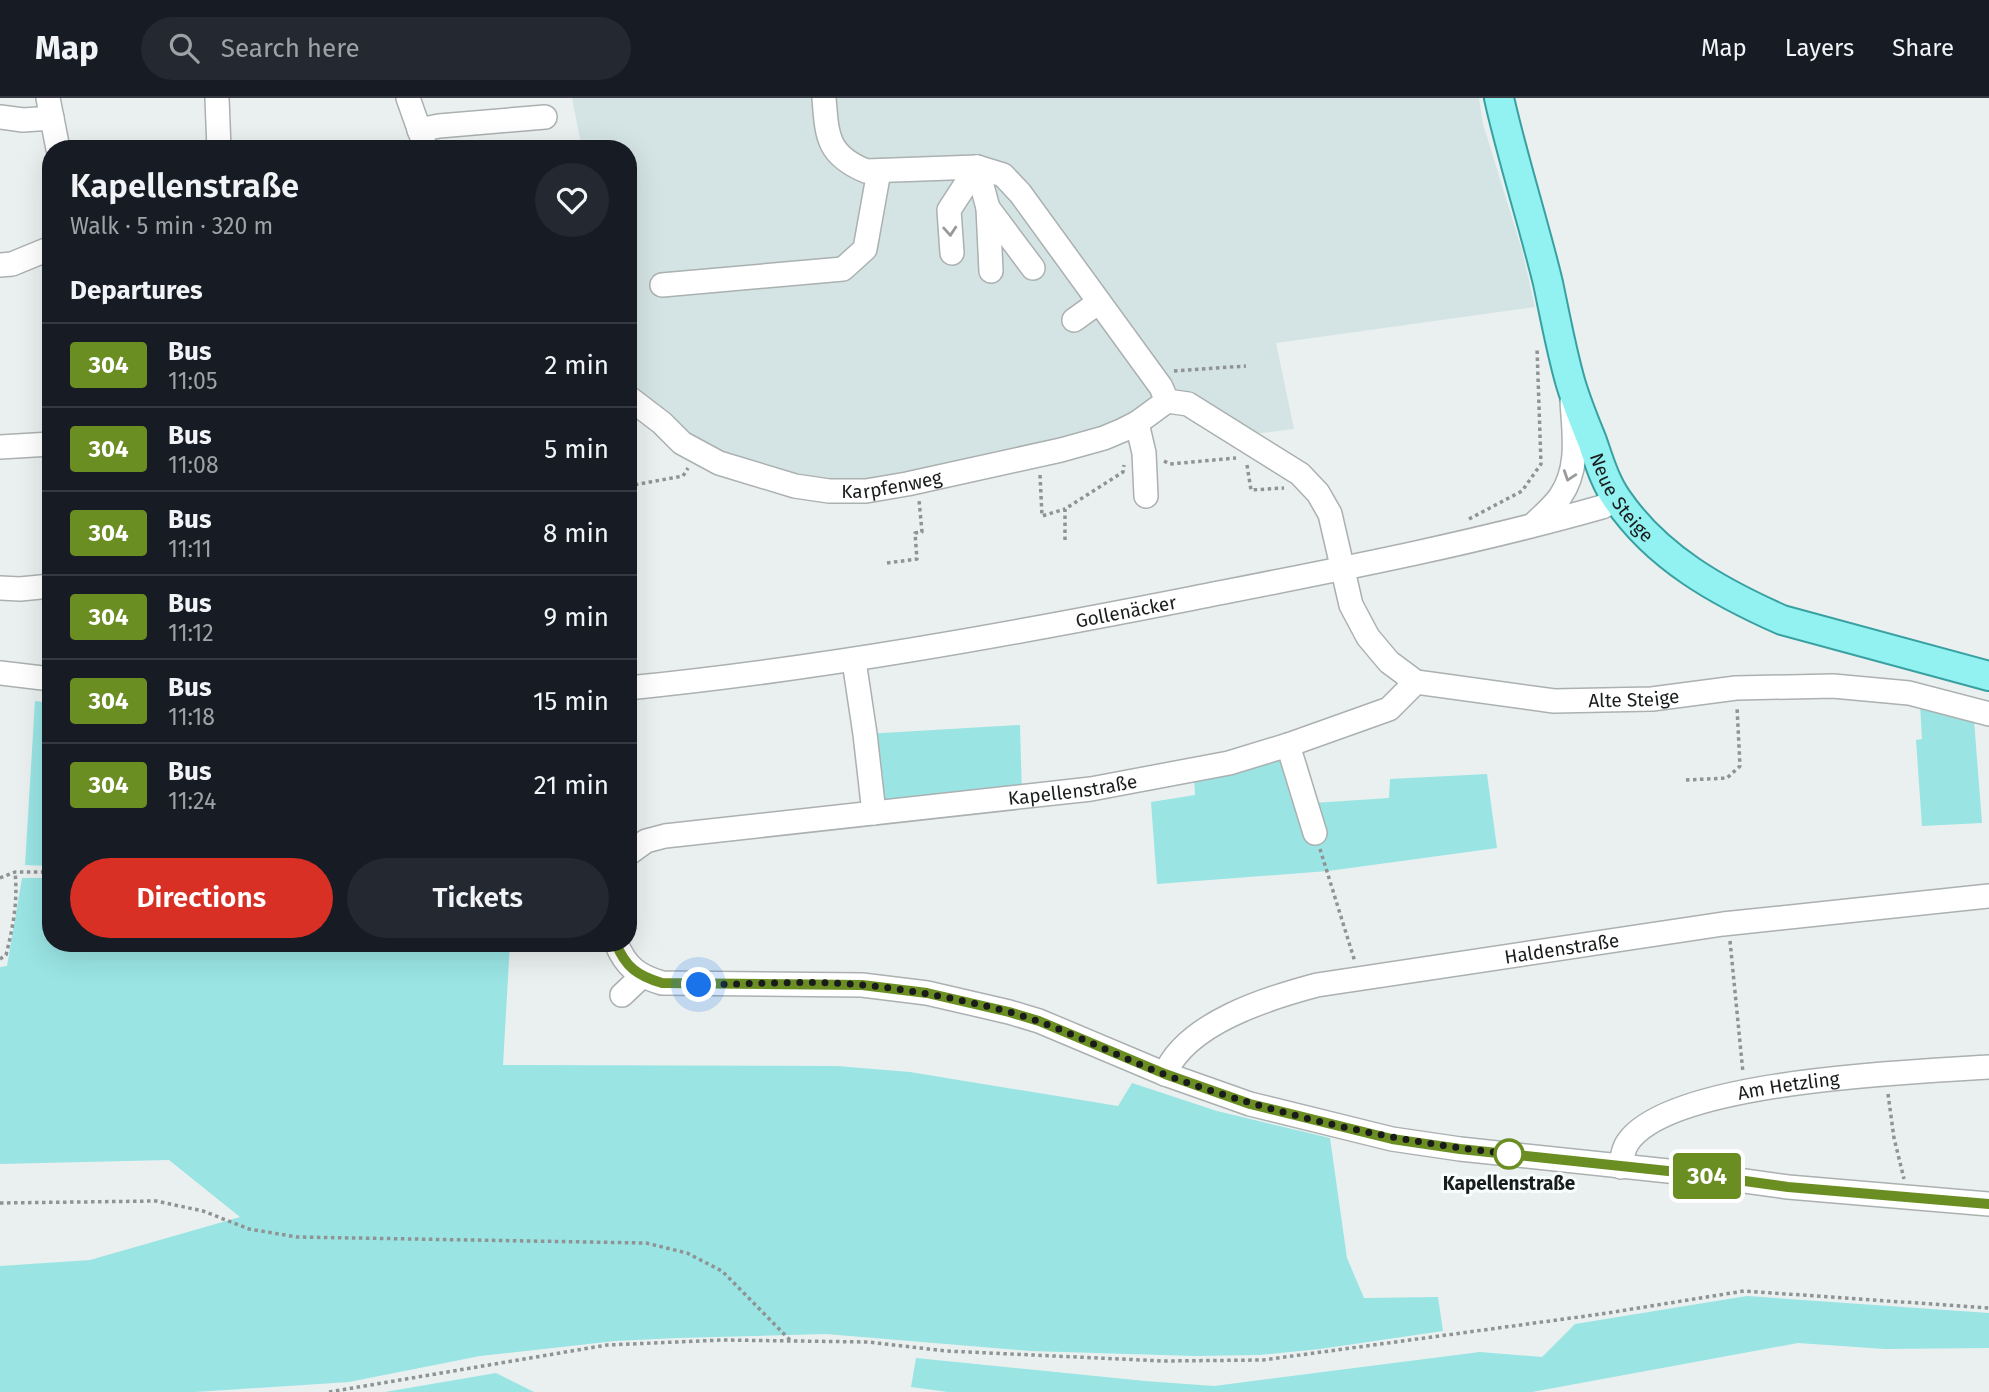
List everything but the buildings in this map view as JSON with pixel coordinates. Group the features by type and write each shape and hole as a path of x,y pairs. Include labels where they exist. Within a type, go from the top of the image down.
{"main road":[{"name":"Neue Steige","path":"1499,98 1548,282 1571,384 1604,474 1617,499 1649,536 1682,566 1756,608 1782,620 1989,676"}],"street":[{"path":"217,98 219,140"},
{"path":"408,98 423,139 439,126 545,117"},
{"path":"824,98 829,140 836,152 866,172 977,167 1003,175 1020,193 1151,373 1167,401 1188,404 1300,474 1318,493 1330,514 1343,569"},
{"path":"0,117 23,120 50,108 56,140"},
{"path":"977,167 988,208 992,271"},
{"path":"952,253 949,210 977,167"},
{"path":"662,285 843,269 865,249 880,171"},
{"path":"988,208 1032,268"},
{"path":"0,265 12,264 42,252"},
{"path":"1074,320 1099,302"},
{"path":"1532,526 1560,497 1572,474 1575,453 1571,384"},
{"name":"Karpfenweg","path":"637,404 695,452 719,463 795,486 829,491 866,491 917,482 1104,438 1137,423 1167,401"},
{"path":"1137,423 1144,453 1146,496"},
{"path":"0,447 42,445"},
{"name":"Gollenäcker","path":"637,687 734,678 987,638 1343,569 1532,526 1602,506 1617,499"},
{"name":"Alte Steige","path":"1343,569 1351,605 1368,637 1389,662 1416,682 1554,701 1652,699 1736,688 1833,686 1909,693 1989,714"},
{"path":"0,588 42,587"},
{"path":"854,661 874,813"},
{"path":"11,674 42,669"},
{"path":"11,674 42,677"},
{"name":"Kapellenstraße","path":"637,848 646,841 665,836 1118,785 1229,763 1289,745 1389,709 1416,682"},
{"path":"1289,745 1315,833"},
{"name":"Haldenstraße","path":"1165,1074 1170,1062 1180,1050 1209,1028 1242,1009 1277,995 1360,977 1728,924 1989,895"},
{"path":"620,952 628,965 641,977 662,983 862,985 927,993 1009,1012 1039,1021 1165,1074 1250,1104 1392,1139 1621,1167 1908,1198 1989,1204"},
{"path":"622,995 641,977"},
{"name":"Am Hetzling","path":"1621,1167 1622,1154 1628,1142 1657,1118 1705,1100 1813,1081 1885,1073 1989,1067"}],"path":[{"path":"1463,522 1522,491 1541,464 1537,347"},
{"path":"1151,373 1246,366"},
{"path":"1039,473 1042,516 1065,509 1122,472 1130,446 1170,464 1246,457 1251,490 1290,488"},
{"path":"637,484 683,476 695,452"},
{"path":"887,563 917,559 915,533 922,532 919,500"},
{"path":"1065,509 1065,540"},
{"path":"1686,780 1727,778 1740,766 1736,688"},
{"path":"1315,833 1360,977"},
{"path":"0,959 6,955 18,896 15,872"},
{"path":"0,877 15,872 42,872"},
{"path":"1728,924 1746,1092"},
{"path":"1885,1073 1894,1138 1908,1198"},
{"path":"0,1203 156,1201 203,1211 249,1229 297,1237 646,1243 687,1253 722,1271 791,1341"},
{"path":"329,1392 607,1345 723,1340 868,1342 946,1351 1163,1361 1264,1360 1601,1314 1744,1290 1989,1308"}],"shaded area":[{"path":"572,98 1479,98 1483,124 1522,250 1535,307 1276,343 1294,429 1237,436 1188,404 1137,423 866,491 719,463 637,404 637,140 580,140"},
{"path":"35,701 42,702 42,866 25,865"},
{"path":"1920,704 1974,720 1982,823 1922,826 1916,740 1922,739"},
{"path":"1020,725 1022,797 874,813 865,734"},
{"path":"1280,755 1298,804 1389,798 1390,779 1487,774 1497,848 1328,871 1157,884 1151,802 1195,795 1194,778"},
{"path":"22,878 42,878 42,952 509,952 503,1065 837,1066 910,1072 1118,1106 1132,1083 1217,1111 1330,1138 1347,1258 1364,1298 1438,1297 1443,1331 1320,1349 1259,1355 1195,1356 1030,1351 826,1334 677,1338 615,1341 480,1356 349,1382 195,1392 0,1392 0,1266 90,1260 240,1217 169,1160 0,1164 0,967 7,966"},
{"path":"1747,1296 1989,1313 1989,1348 1885,1349 1798,1343 1532,1392 948,1392 911,1387 916,1358 1214,1386 1480,1352 1542,1357 1575,1324"},
{"path":"496,1373 534,1392 385,1392"}],"bus line":[{"name":"304","path":"620,952 641,977 662,983 862,985 927,993 1009,1012 1039,1021 1165,1074 1250,1104 1392,1139 1788,1187 1989,1204"}],"place":[{"name":"Kapellenstraße","path":"1509,1154"}],"route":[{"path":"699,985 862,985 927,993 1039,1021 1165,1074 1250,1104 1392,1139 1509,1154"}]}
